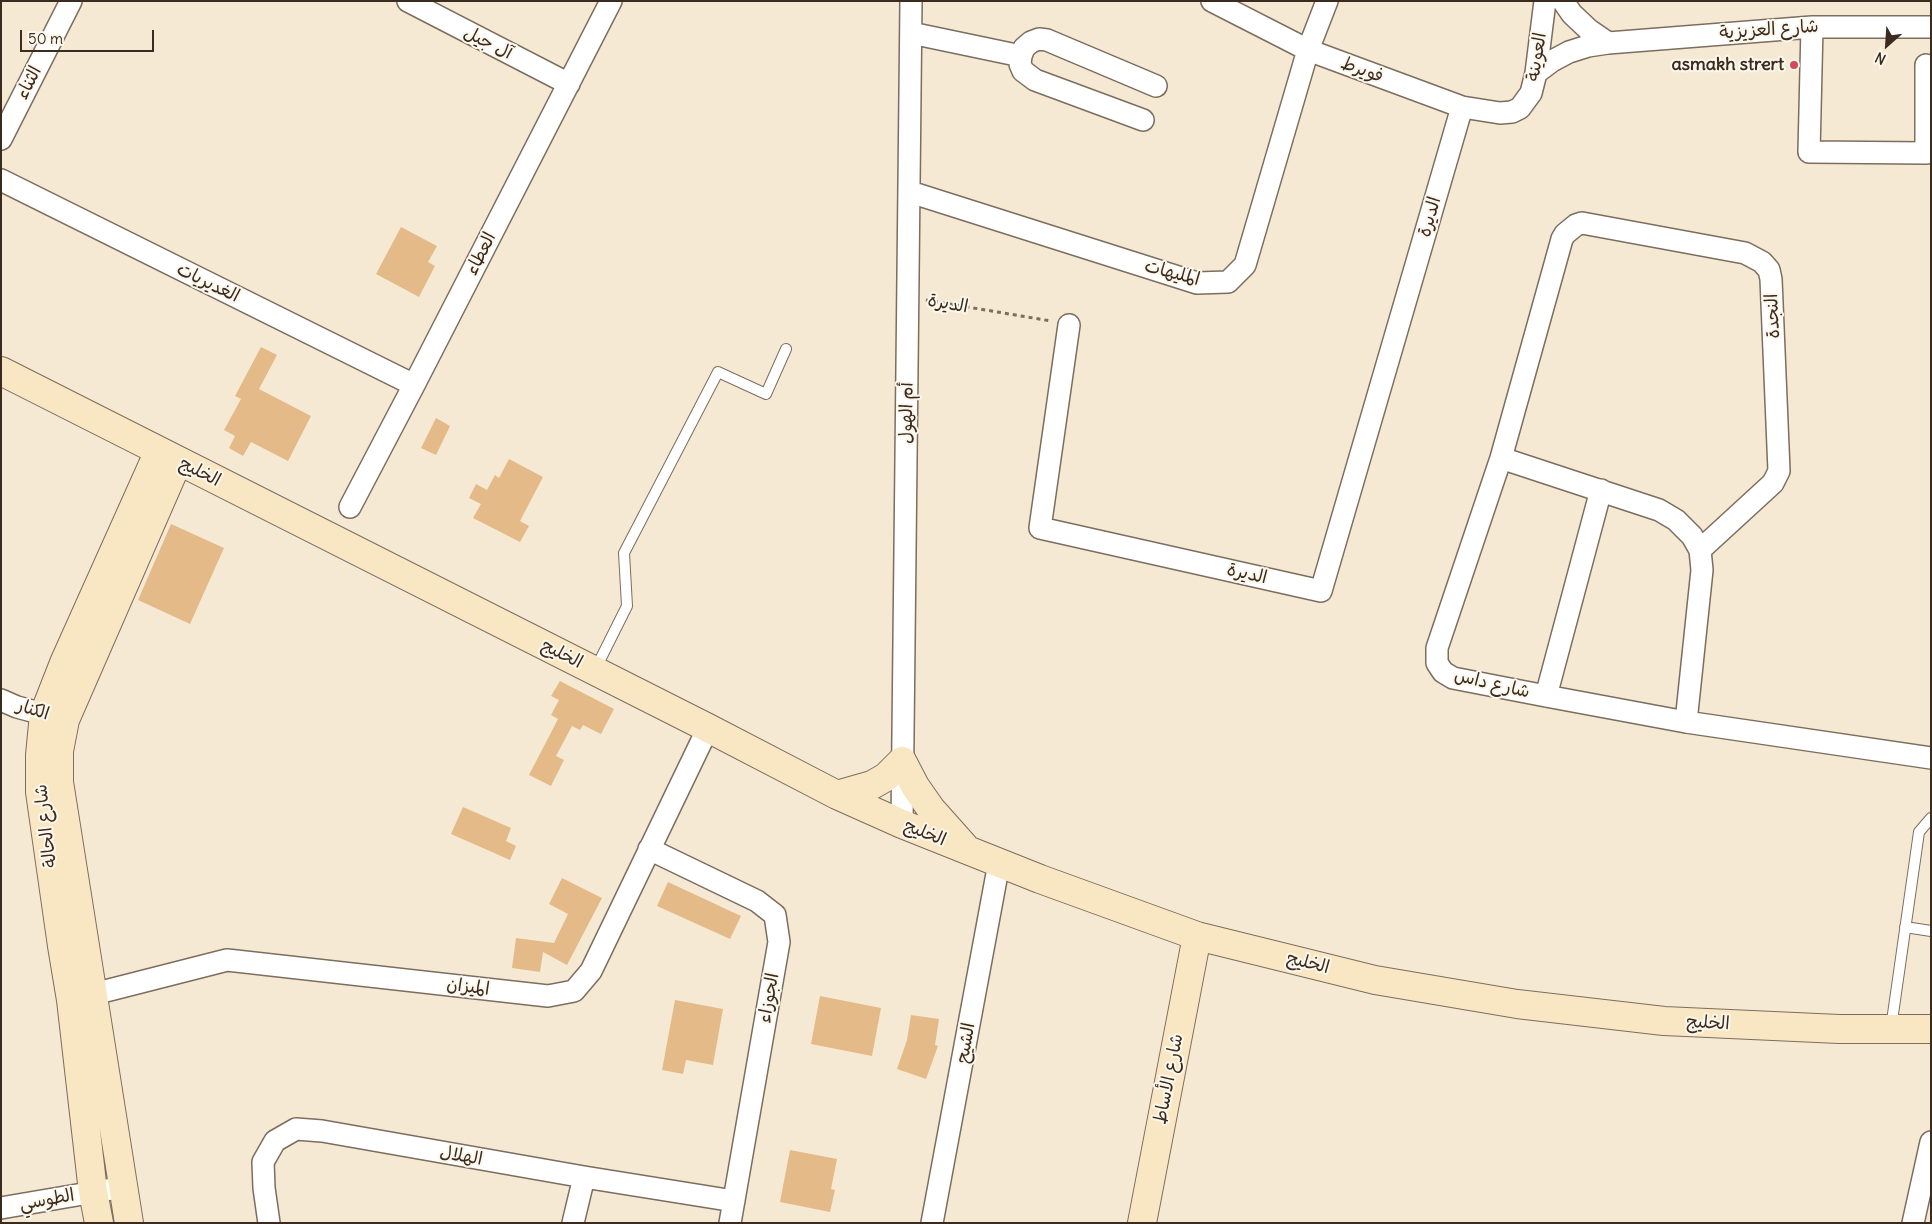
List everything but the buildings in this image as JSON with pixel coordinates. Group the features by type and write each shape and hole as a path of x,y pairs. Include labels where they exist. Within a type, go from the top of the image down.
{"street":[{"name":"الثناء","path":"1,139 71,1"},
{"name":"آل جيل","path":"408,1 569,84"},
{"name":"العطاء","path":"350,507 612,1"},
{"name":"أم الهول","path":"902,824 911,1"},
{"name":"فويرط","path":"1212,1 1308,50 1462,107 1500,113 1512,112 1520,108"},
{"name":"المليهات","path":"910,192 1198,283 1228,282 1245,265 1308,50 1327,1"},
{"name":"العوينة","path":"1520,108 1531,93 1536,73 1545,1"},
{"path":"1563,1 1572,14 1589,30 1608,43"},
{"path":"1812,26 1809,152 1926,153 1926,65"},
{"name":"شارع العزيزية","path":"1536,73 1552,61 1569,52 1588,46 1608,43 1812,26 1931,27"},
{"path":"911,33 1021,56"},
{"path":"1143,120 1035,80 1023,71 1020,64 1024,48 1031,42 1047,40 1156,86"},
{"name":"الديرة","path":"1069,324 1040,528 1321,591 1462,107"},
{"name":"الغديريات","path":"1,180 414,385"},
{"name":"النجدة","path":"1562,239 1570,229 1582,223 1745,253 1762,262 1769,270 1779,471 1773,483 1700,550"},
{"name":"شارع داس","path":"1562,239 1501,458 1437,648 1437,663 1443,672 1453,678 1686,722 1931,758"},
{"name":"الخليج","path":"1,371 837,795 902,824 999,863 1197,936 1375,980 1517,1004 1664,1021 1840,1029 1931,1029"},
{"name":"شارع الحالة","path":"129,1223 124,1187 82,997 62,946 40,792 40,755 54,717 169,456"},
{"path":"1501,458 1659,510 1676,520 1692,536 1700,550 1702,570 1686,722"},
{"path":"1546,696 1601,490"},
{"name":"الكنار","path":"1,700 17,707 54,717"},
{"name":"الميزان","path":"82,997 227,960 548,996 574,991 591,971 708,728"},
{"path":"837,795 872,786 886,777 902,761 931,809 968,850"},
{"name":"الجوزاء","path":"649,849 757,901 775,915 779,942 730,1223"},
{"name":"الشيح","path":"932,1223 999,863"},
{"name":"شارع الأساط","path":"1142,1223 1197,936"},
{"name":"شارع الحالة","path":"82,997 93,1192 99,1223"},
{"name":"الهلال","path":"269,1223 264,1188 263,1162 274,1141 296,1129 322,1131 584,1177 734,1200"},
{"path":"1913,1223 1931,1142"},
{"path":"572,1223 584,1177"},
{"name":"الطوسي","path":"1,1208 124,1187"}],"lane":[{"path":"594,671 627,606 624,553 718,372 766,394 786,349"},
{"path":"1890,1029 1920,832 1931,818"},
{"path":"1905,927 1931,931"}],"path":[{"name":"الديرة","path":"909,297 1069,324"}],"place":[{"name":"asmakh strert","path":"1794,65"}]}
